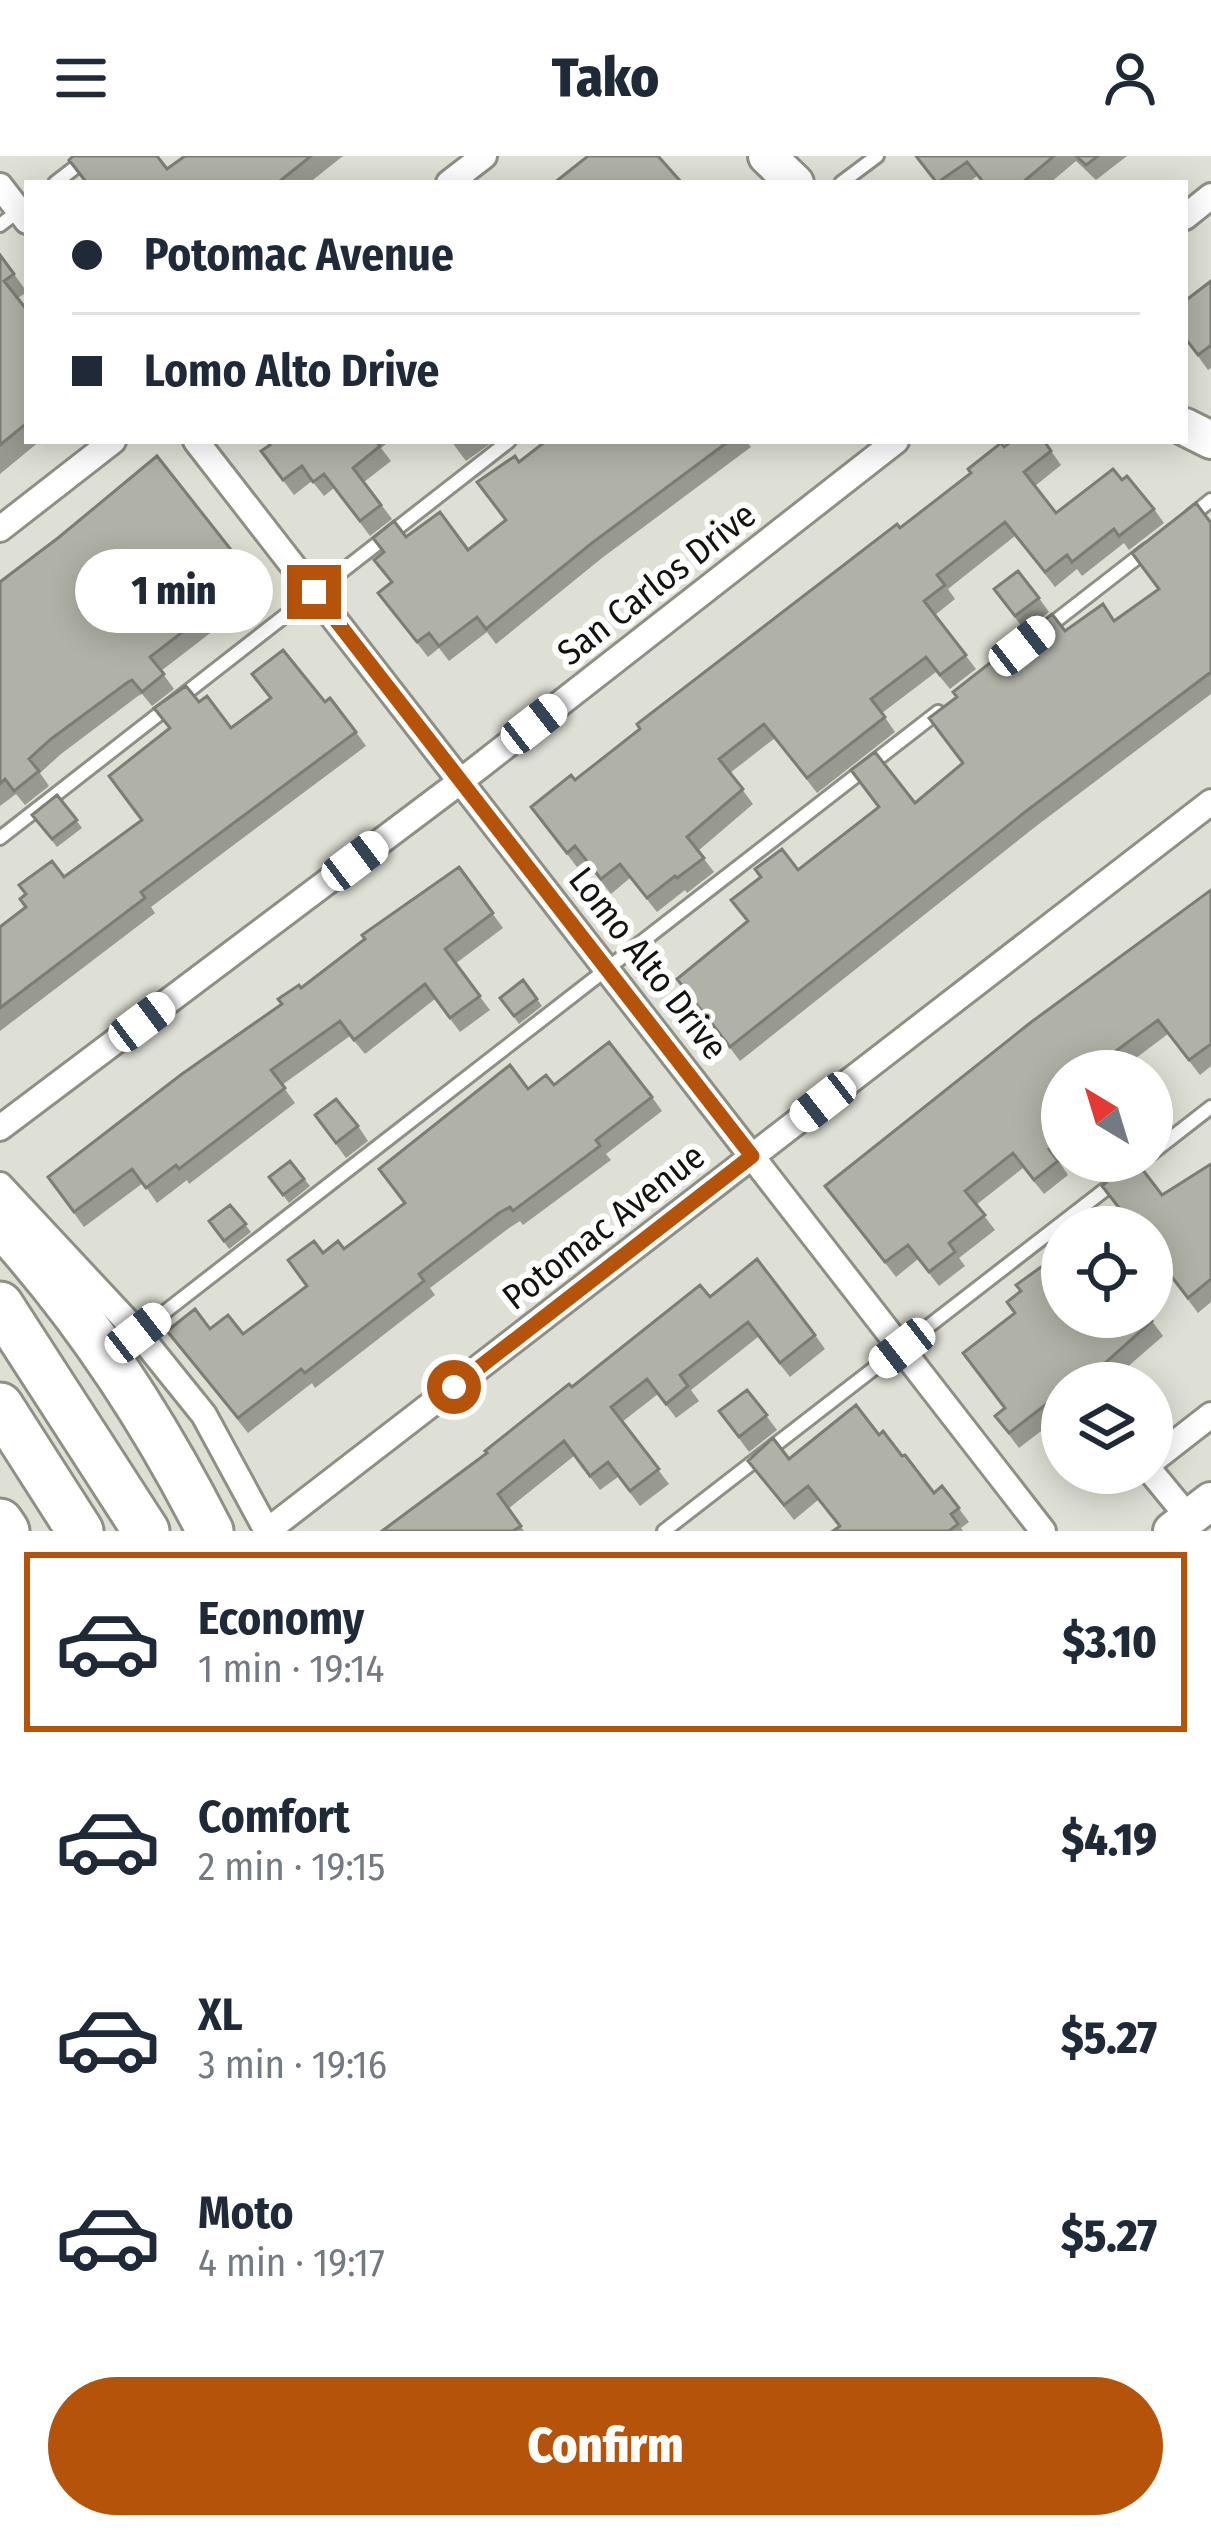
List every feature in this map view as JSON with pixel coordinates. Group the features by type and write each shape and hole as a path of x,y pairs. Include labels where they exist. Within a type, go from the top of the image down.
{"highway":[{"path":"0,1222 105,1351 210,1531"},
{"path":"0,1304 146,1531"},
{"path":"0,1406 80,1531"},
{"path":"0,1522 6,1531"}],"street":[{"path":"453,180 484,156"},
{"path":"767,156 792,180"},
{"path":"0,185 18,215"},
{"path":"0,529 109,444"},
{"name":"Lomo Alto Drive","path":"198,444 1043,1531"},
{"name":"San Carlos Drive","path":"0,1128 461,781 892,444"},
{"name":"Potomac Avenue","path":"268,1531 1211,802"},
{"path":"0,1185 138,1333 204,1414 268,1531"},
{"path":"1173,1445 1211,1415"},
{"path":"1171,1494 1191,1517"}],"lane":[{"path":"59,180 90,156"},
{"path":"846,180 877,156"},
{"path":"0,838 505,444"},
{"path":"1173,530 1211,500"},
{"path":"1022,646 1154,544"},
{"path":"138,1333 947,705"},
{"path":"1173,1137 1211,1107"},
{"path":"664,1531 1115,1182"}],"building":[{"path":"73,156 157,156 167,169 185,156 311,156 281,180 85,180 69,160"},
{"path":"588,156 658,156 679,180 558,180"},
{"path":"916,156 1054,156 1026,180 982,180 967,162 935,180"},
{"path":"1076,156 1098,156 1086,165"},
{"path":"0,255 14,274 4,281 24,306 24,425 0,445"},
{"path":"1211,281 1211,347 1198,355 1188,342 1188,299"},
{"path":"378,444 353,468 381,505 360,521 324,474 313,482 302,466 283,480 261,451 270,445"},
{"path":"542,444 725,444 486,629 477,617 439,646 429,633 417,642 378,593 392,582 374,560 384,552 373,538 394,521 406,537 440,512 468,550 506,520 477,482 515,456 519,462"},
{"path":"1000,444 1046,444 1051,451 1024,472 1056,513 1113,469 1122,480 1127,476 1154,509 1119,536 1114,529 1072,562 1067,555 1045,572 1005,522 937,575 945,585 924,601 966,655 940,675 926,657 871,699 885,717 807,778 764,724 719,759 743,789 687,837 704,858 647,898 620,864 601,879 575,846 567,853 531,807 571,775 575,780 640,729 637,724 897,524 900,528 971,473 968,469"},
{"path":"157,456 258,584 230,607 224,600 150,657 164,674 142,692 132,680 128,682 51,739 29,759 39,771 14,791 5,779 0,784 0,582"},
{"path":"1196,503 1211,523 1211,672 1025,812 730,1047 677,979 748,921 731,900 761,877 755,869 782,849 798,870 879,807 851,770 875,752 915,803 963,763 929,718 957,697 953,692 1052,614 1065,631 1103,604 1114,621 1159,589 1132,553"},
{"path":"1018,571 1039,598 1015,616 994,589"},
{"path":"283,650 356,732 141,892 145,898 0,1008 0,927 26,907 20,899 26,894 19,885 52,861 64,877 142,820 109,776 170,728 154,708 186,686 199,702 207,696 231,728 271,698 252,674"},
{"path":"57,795 77,820 52,839 32,815"},
{"path":"459,867 493,913 445,949 480,996 450,1018 425,984 354,1040 340,1021 271,1070 285,1088 179,1169 176,1165 146,1188 132,1169 74,1212 48,1177 282,1004 278,999 301,988 365,939 362,935"},
{"path":"1211,890 1211,1044 1189,1060 1158,1020 1117,1050 1041,1050 1041,1174 1034,1180 1013,1153 965,1191 985,1215 949,1243 955,1252 929,1272 908,1245 885,1262 825,1186 1030,1023"},
{"path":"523,980 537,999 514,1016 500,998"},
{"path":"609,1042 652,1097 596,1140 600,1146 513,1211 510,1207 499,1213 419,1274 424,1281 238,1418 167,1331 195,1309 210,1329 228,1315 243,1334 307,1286 288,1260 314,1241 323,1253 338,1241 344,1249 405,1203 379,1169 510,1065 528,1089 546,1075 554,1085"},
{"path":"336,1099 358,1126 336,1143 315,1115"},
{"path":"290,1161 304,1179 283,1195 269,1177"},
{"path":"1211,1164 1211,1279 1188,1298 1173,1278 1173,1206 1118,1206 1102,1186 1107,1182 1152,1182 1162,1195"},
{"path":"230,1205 246,1224 224,1241 209,1221"},
{"path":"757,1259 815,1335 780,1363 748,1322 680,1375 688,1386 666,1404 647,1379 611,1407 659,1469 630,1491 608,1462 590,1476 564,1441 498,1494 521,1526 513,1531 382,1531 700,1285 710,1297"},
{"path":"1041,1267 1041,1338 1133,1338 1106,1362 1041,1362 1041,1408 1009,1433 995,1416 1005,1408 963,1353 1015,1313 1007,1302 1021,1291 1016,1285"},
{"path":"747,1390 767,1415 739,1437 719,1411"},
{"path":"856,1405 934,1493 942,1486 959,1508 951,1514 958,1524 949,1531 833,1531 840,1526 808,1486 784,1505 748,1461 773,1438 789,1459"}],"route":[{"path":"314,592 752,1156 454,1387"}]}
